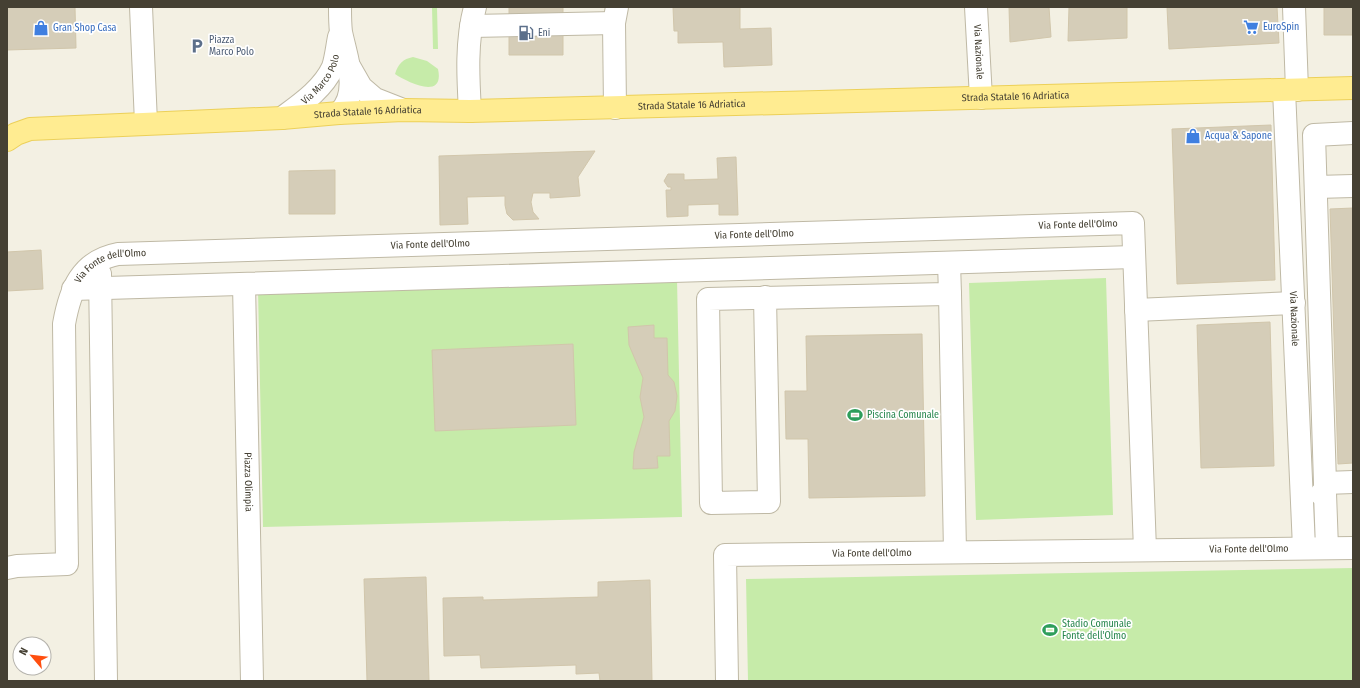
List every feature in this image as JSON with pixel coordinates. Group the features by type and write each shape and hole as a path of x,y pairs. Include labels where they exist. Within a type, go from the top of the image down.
{"main road":[{"name":"Strada Statale 16 Adriatica","path":"7,140 16,134 30,129 282,118 339,113 403,110 470,111 615,108 1353,88"},
{"path":"7,121 16,119 30,129"}],"street":[{"path":"141,7 146,124"},
{"name":"Via Marco Polo","path":"339,113 345,107 350,96 351,83 349,65 341,30 340,7"},
{"name":"Via Nazionale","path":"976,7 980,98"},
{"path":"1290,90 1294,7"},
{"path":"470,111 469,46 473,16 615,15 615,108"},
{"name":"Via Marco Polo","path":"282,118 305,100 325,80 333,67 341,30"},
{"name":"Via Marco Polo","path":"349,65 361,87 375,99 403,110"},
{"name":"Via Nazionale","path":"1290,90 1293,297 1304,548"},
{"path":"1327,548 1314,135 1353,133"},
{"path":"1316,187 1353,186"},
{"name":"Via Fonte dell'Olmo","path":"73,289 85,271 100,259 108,256 126,254 1133,223 1145,550"},
{"name":"Via Fonte dell'Olmo","path":"73,289 1134,257"},
{"path":"100,259 106,681"},
{"path":"949,263 955,552"},
{"path":"706,270 708,299 711,503 769,502 765,298"},
{"name":"Piazza Olimpia","path":"244,284 252,681"},
{"path":"7,568 17,566 67,564 63,337 66,312 73,289"},
{"path":"1136,310 1293,297 1319,290"},
{"path":"708,299 950,294"},
{"path":"1302,494 1353,482"},
{"name":"Via Fonte dell'Olmo","path":"727,681 725,555 1353,548"}],"green space":[{"path":"432,7 437,7 438,49 433,49"},
{"path":"413,57 427,61 438,69 439,79 436,84 431,87 424,86 408,81 395,74 401,62"},
{"path":"1106,278 1113,515 976,520 969,283"},
{"path":"677,279 682,517 263,527 258,289"},
{"name":"Stadio Comunale Fonte dell'Olmo","path":"1353,568 1353,681 748,681 746,579"}],"building":[{"name":"Gran Shop Casa","path":"7,7 75,7 76,48 7,50"},
{"path":"509,7 563,7 563,55 509,55"},
{"path":"673,7 740,7 740,29 771,28 772,65 724,67 723,42 678,43 678,31 674,31"},
{"path":"1009,7 1049,7 1051,37 1010,42"},
{"path":"1069,7 1127,7 1127,38 1068,41"},
{"path":"1167,7 1277,7 1279,43 1169,49"},
{"path":"1324,7 1353,7 1353,35 1324,35"},
{"path":"1271,125 1275,280 1177,284 1172,129"},
{"path":"595,151 578,177 580,196 550,198 550,193 533,193 531,202 533,212 539,219 513,220 507,214 505,196 467,197 468,224 440,225 439,156"},
{"path":"736,157 738,215 719,215 719,204 688,205 688,216 667,217 666,190 671,190 671,187 668,187 664,181 668,174 684,174 684,180 718,179 717,158"},
{"path":"335,170 335,214 289,214 289,171"},
{"path":"1353,208 1353,463 1338,464 1330,209"},
{"path":"41,250 43,289 7,291 7,252"},
{"path":"1270,322 1274,466 1201,468 1197,325"},
{"path":"654,325 654,338 667,338 668,375 674,382 677,396 675,411 669,421 670,456 657,456 658,468 633,469 634,452 644,417 640,397 643,378 629,345 628,327"},
{"name":"Piscina Comunale","path":"922,334 925,496 809,498 808,439 786,439 785,391 807,391 806,336"},
{"path":"573,344 576,425 435,431 432,350"},
{"path":"426,577 429,681 367,681 364,579"},
{"path":"650,580 652,681 600,681 599,673 576,674 576,665 481,668 480,655 444,656 443,598 483,597 483,600 598,597 598,582"}],"place":[{"name":"EuroSpin","path":"1251,27"},
{"name":"Gran Shop Casa","path":"41,28"},
{"name":"Eni","path":"526,33"},
{"name":"Piazza Marco Polo","path":"197,46"},
{"name":"Acqua & Sapone","path":"1193,136"},
{"name":"Piscina Comunale","path":"855,415"},
{"name":"Stadio Comunale Fonte dell'Olmo","path":"1050,630"}]}
